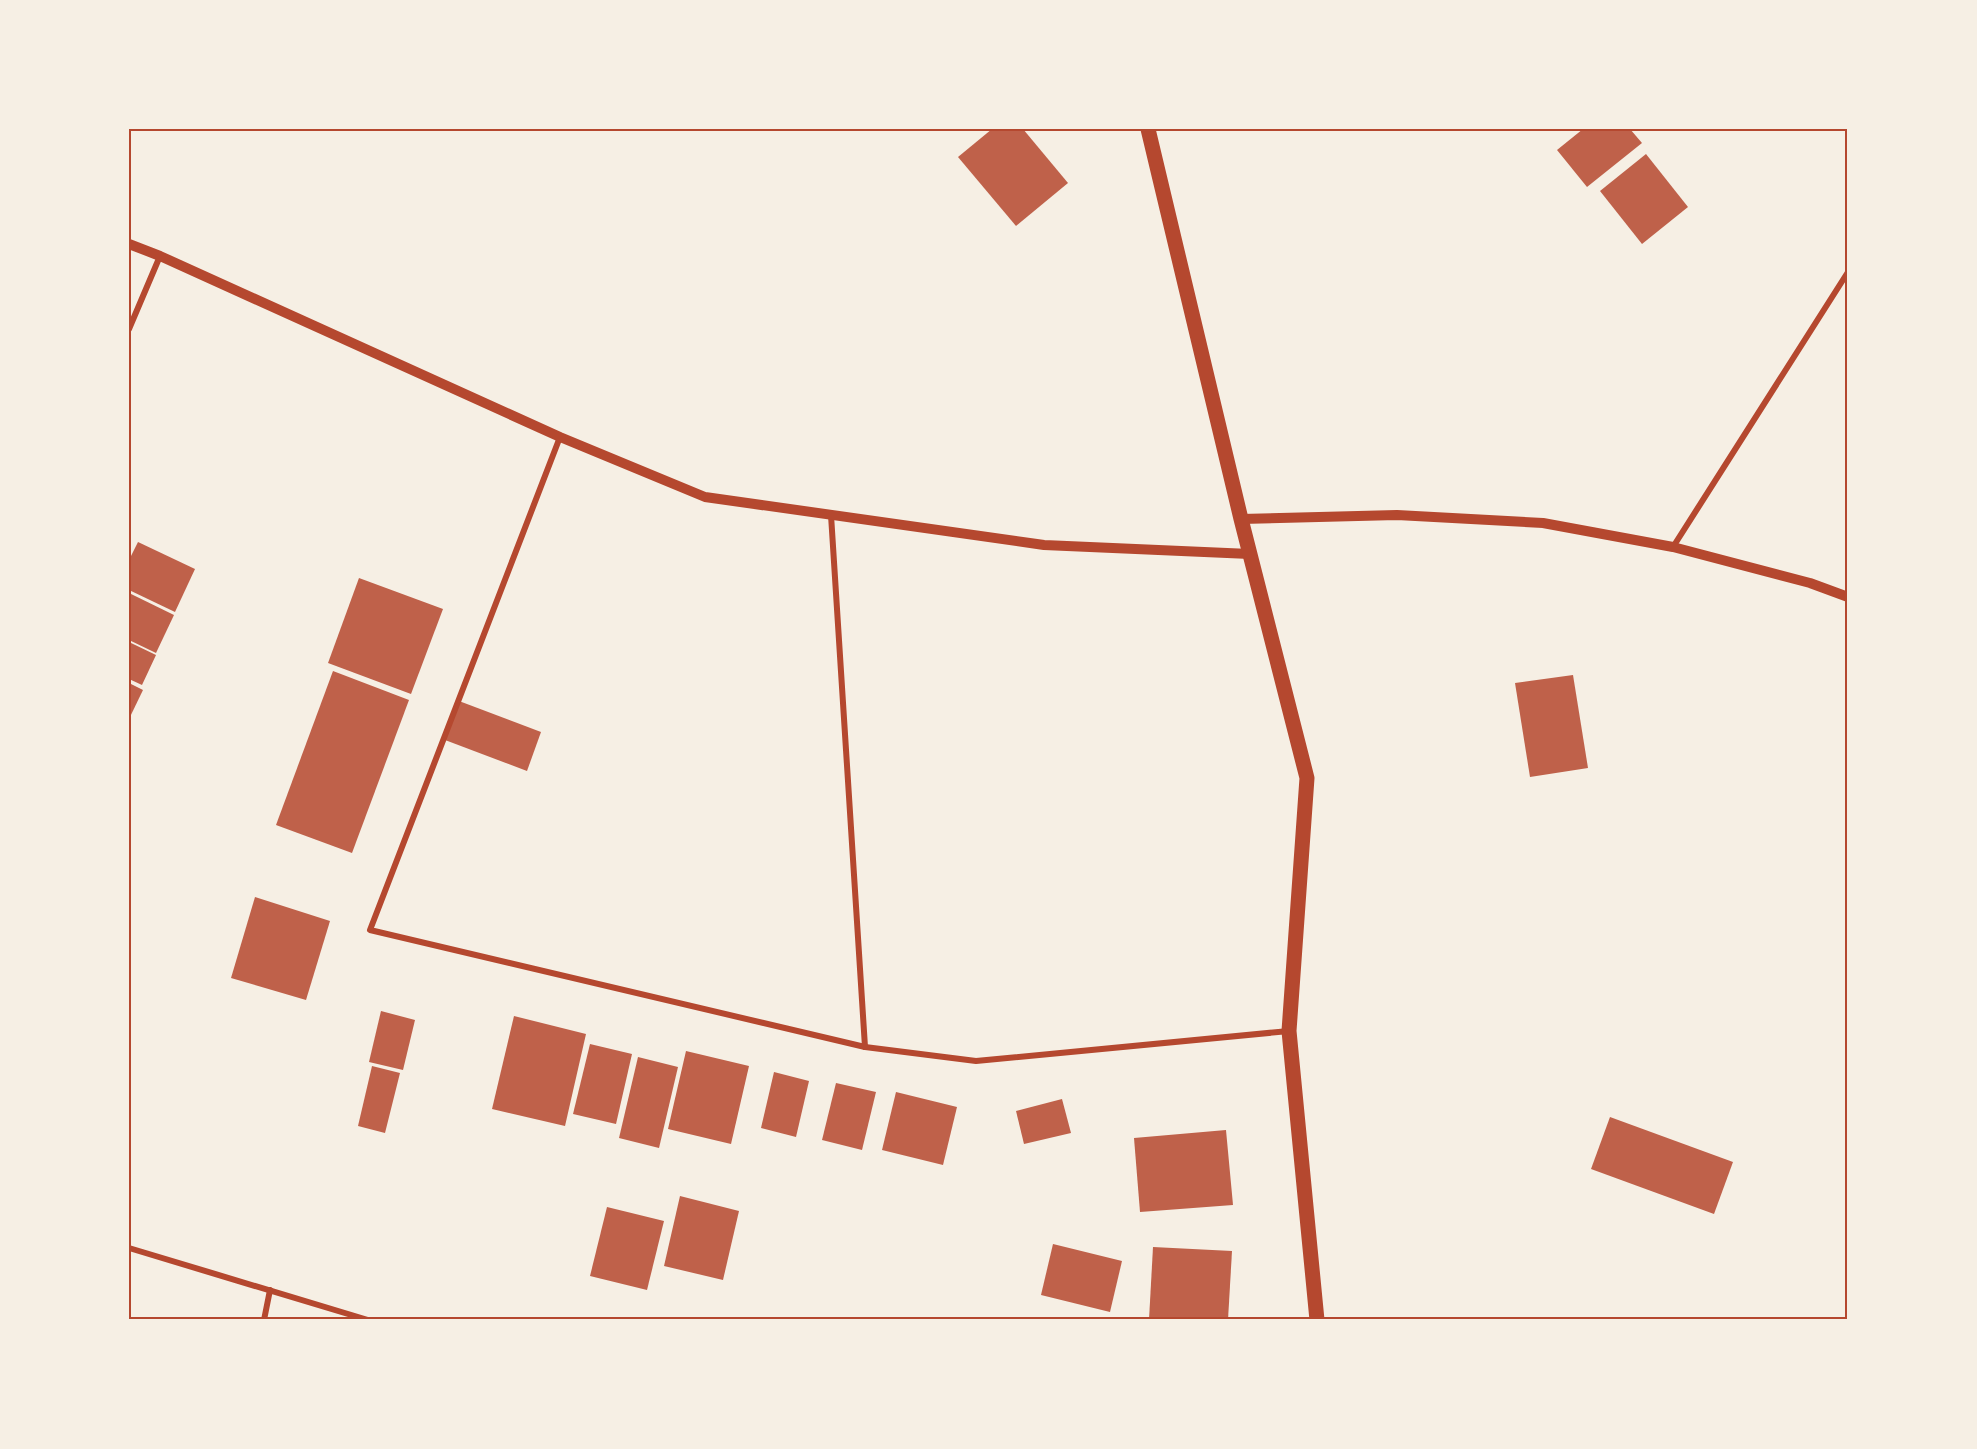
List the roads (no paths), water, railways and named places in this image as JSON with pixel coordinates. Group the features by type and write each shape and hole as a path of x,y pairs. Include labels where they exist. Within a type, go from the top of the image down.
{"main road":[{"path":"1148,129 1241,519 1307,778 1289,1032 1317,1320"}],"street":[{"path":"129,244 560,437 705,497 1044,545 1250,554"},
{"path":"129,329 160,256"},
{"path":"1673,547 1848,272"},
{"path":"560,437 370,930 865,1047 976,1061 1289,1032"},
{"path":"831,515 865,1047"},
{"path":"1241,519 1397,515 1543,523 1673,547 1810,583 1848,597"},
{"path":"129,1248 368,1320"},
{"path":"264,1320 270,1290"}]}
